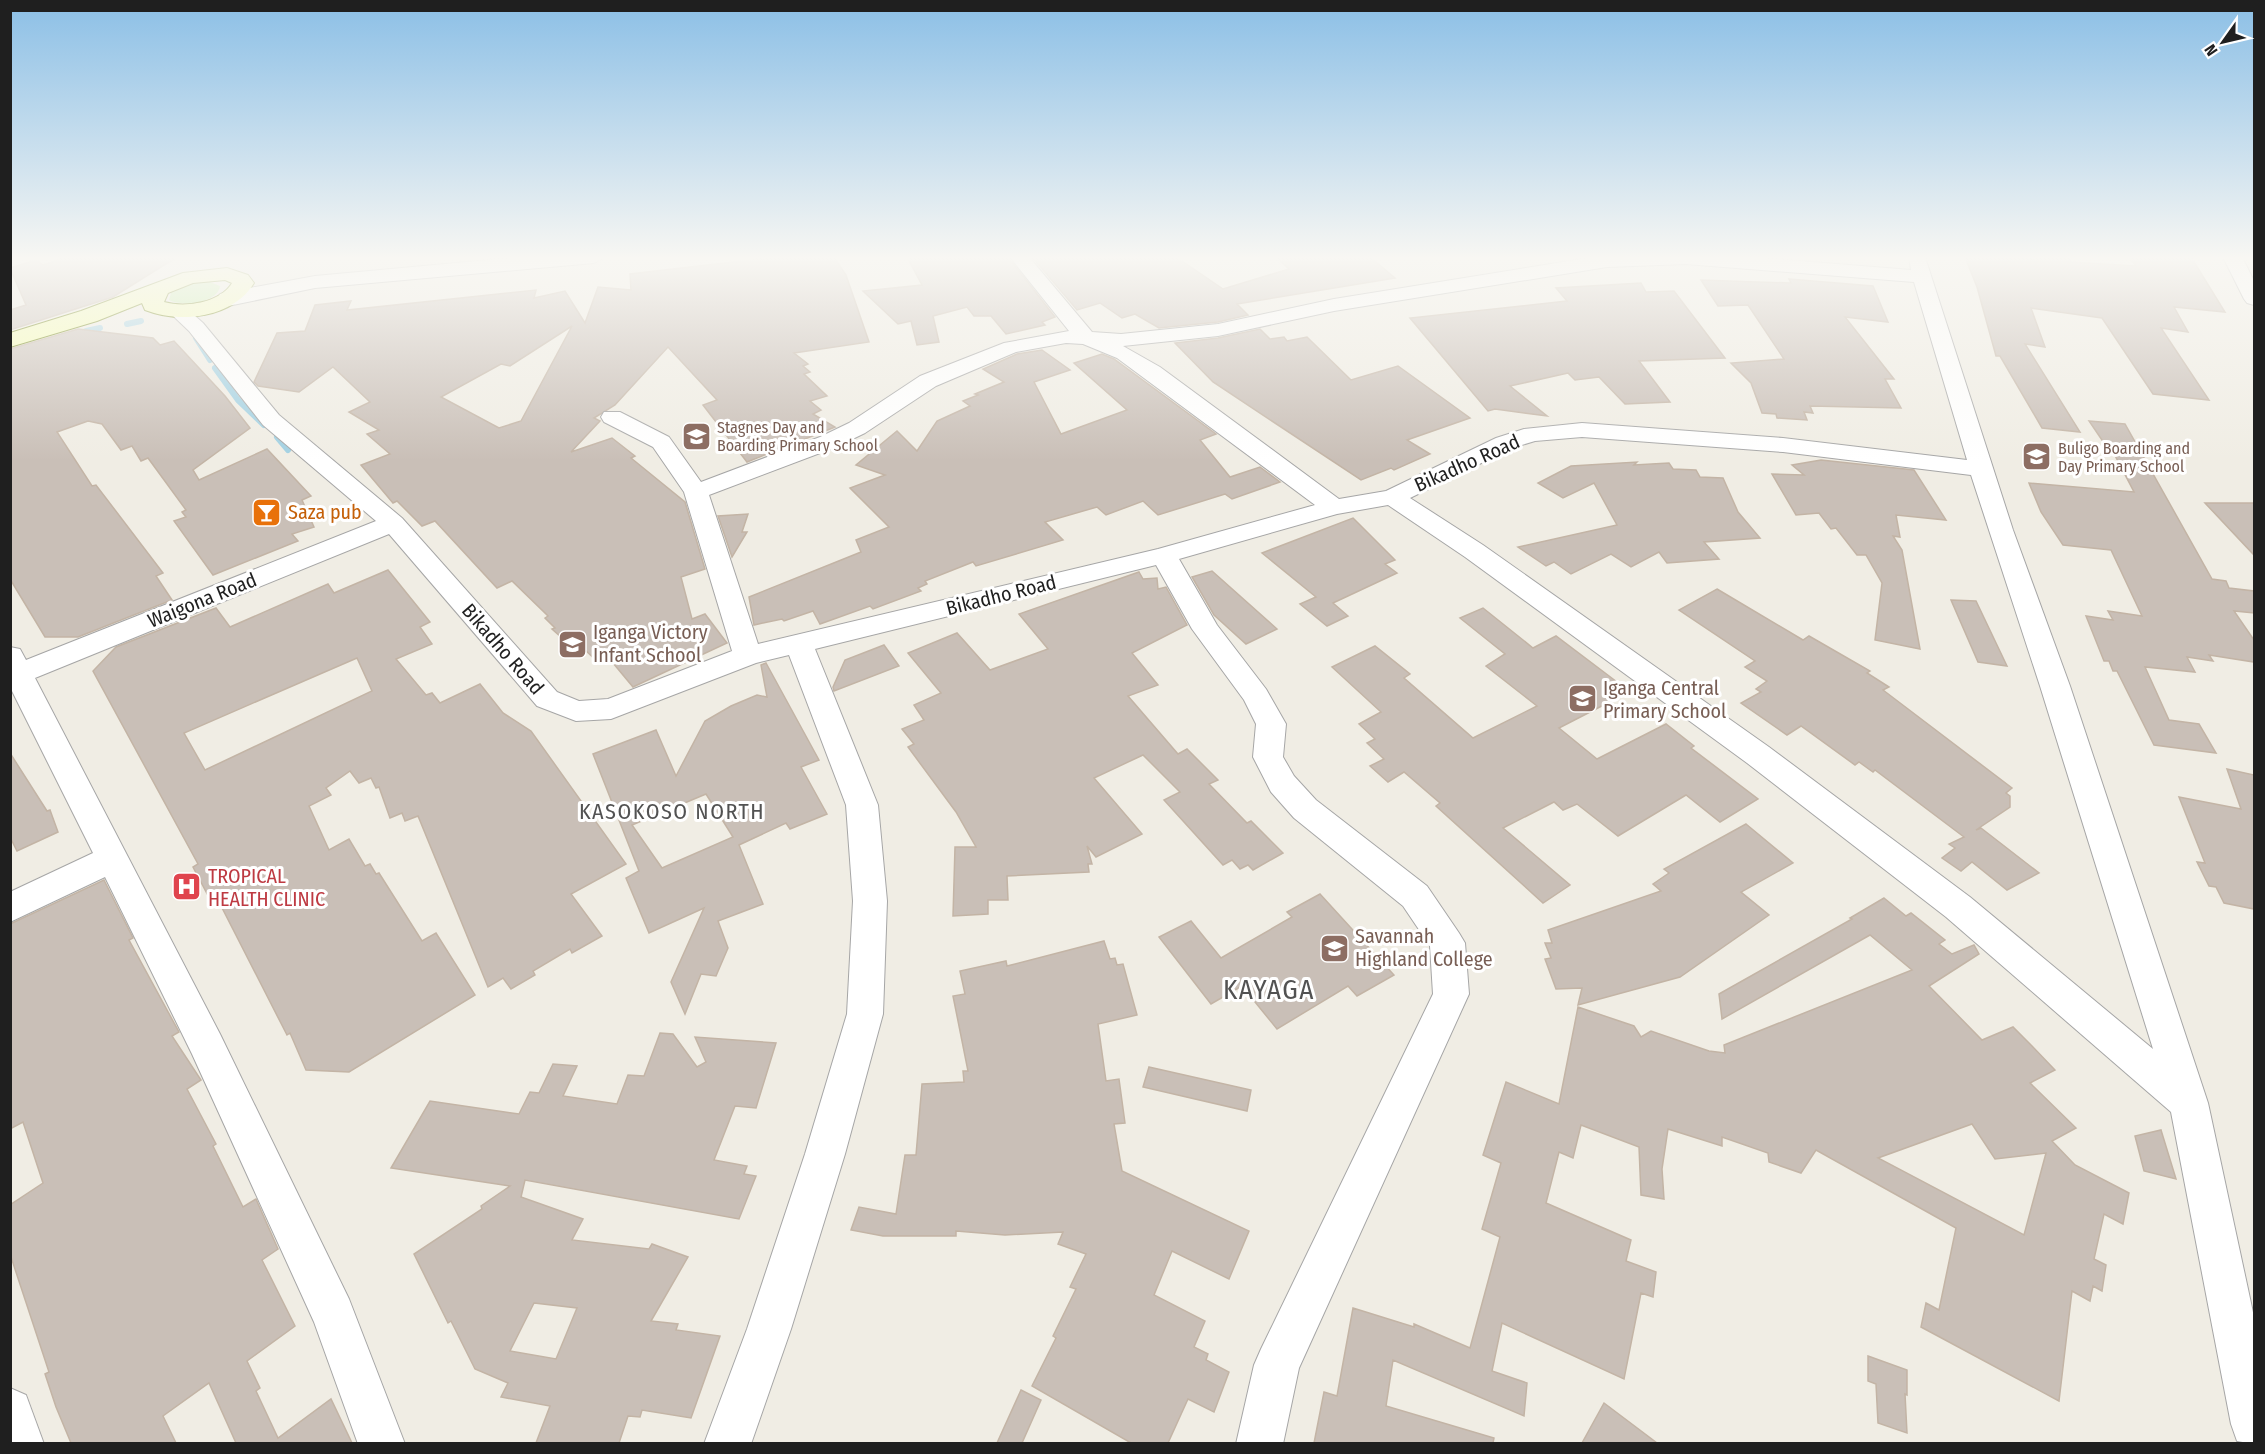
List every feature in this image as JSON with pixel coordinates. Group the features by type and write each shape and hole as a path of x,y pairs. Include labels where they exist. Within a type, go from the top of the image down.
{"main road":[{"path":"10,340 60,325"},
{"path":"10,348 84,325"}],"street":[{"name":"Bikadho Road","path":"194,325 272,420 393,523 548,699 576,711 611,708 748,656 1164,555 1334,507 1392,497 1504,443 1532,434 1582,430 1783,445 1981,469"},
{"path":"206,339 209,325"},
{"path":"1073,325 1086,338 1124,354 1152,372 1334,507"},
{"path":"696,492 828,442 857,428 928,381 1011,346 1066,337 1121,340 1218,330 1242,325"},
{"path":"1937,325 1981,469 2189,1103 2254,1424"},
{"path":"612,417 661,441 696,492 748,656"},
{"path":"1392,497 1474,551 1758,755 1958,906 2189,1103"},
{"name":"Waigona Road","path":"13,669 393,523"},
{"path":"1164,555 1206,629 1256,696 1271,724 1268,757 1282,784 1305,809 1414,896 1447,943 1451,994 1277,1365 1259,1443"},
{"path":"728,1443 769,1329 825,1155 865,1014 870,901 862,805 799,644"},
{"path":"13,669 207,1046 328,1304 382,1443"},
{"path":"10,908 111,858"},
{"path":"10,1410 21,1443"}],"building":[{"path":"10,325 26,325 10,330"},
{"path":"307,325 863,325 869,342 794,353 808,364 803,366 810,372 804,374 827,396 810,401 821,410 813,414 835,427 747,462 703,405 717,400 668,347 615,405 594,418 600,421 571,452 612,438 635,456 631,458 685,502 705,569 681,577 692,619 705,614 727,643 633,687 608,657 598,662 585,650 579,653 552,629 555,628 545,618 548,616 512,581 497,588 435,521 422,526 397,501 393,503 361,465 390,454 367,434 379,430 349,412 370,402 333,367 299,392 258,386 254,382 277,333 305,331","holes":["572,326 521,421 499,428 441,397 501,364 510,366"]},
{"path":"912,325 935,325 939,342 917,345"},
{"path":"998,325 1045,325 1006,334"},
{"path":"1154,325 1190,325 1159,328"},
{"path":"1416,325 1700,325 1725,358 1639,361 1670,402 1625,404 1599,377 1575,380 1568,373 1510,386 1547,416 1495,409 1488,411"},
{"path":"1761,325 1851,325 1894,379 1885,379 1901,408 1810,406 1813,413 1804,412 1807,420 1777,418 1776,414 1762,413 1751,383 1731,363 1784,359"},
{"path":"1987,325 2037,325 2045,347 2025,344 2080,432 2042,428 2000,356 1996,356"},
{"path":"2107,325 2184,325 2188,332 2161,328 2209,400 2153,394"},
{"path":"78,329 153,338 160,345 174,341 225,396 250,428 193,470 199,480 267,449 311,496 302,500 314,527 292,534 298,541 213,575 174,521 186,517 182,512 186,510 148,458 141,461 132,446 121,450 102,424 88,421 57,432 92,486 96,485 163,573 156,576 172,600 78,637 45,637 10,579 10,349"},
{"path":"1260,329 1270,339 1284,337 1287,341 1307,337 1351,380 1398,366 1470,418 1407,440 1430,454 1394,470 1391,468 1361,480 1213,382 1175,343 1218,338"},
{"path":"1042,350 1070,370 1034,382 1061,434 1127,410 1074,363 1102,354 1114,359 1216,434 1200,440 1230,477 1260,467 1280,482 1232,499 1225,494 1158,515 1143,501 1106,515 1097,507 1045,522 1063,540 976,566 973,562 925,581 927,584 918,588 921,591 873,609 870,606 820,624 813,611 784,621 782,619 754,625 749,597 861,552 856,540 889,527 850,488 885,475 856,465 897,431 917,451 937,421 970,406 963,401 978,395 975,394 1004,382 983,369 1017,354"},
{"path":"2089,421 2125,424 2212,579 2226,581 2229,588 2254,591 2254,613 2234,611 2254,640 2254,662 2209,655 2213,661 2187,657 2195,672 2145,667 2169,720 2199,724 2216,753 2154,745 2117,671 2113,671 2109,661 2104,661 2086,616 2113,620 2108,611 2142,616 2111,550 2063,545 2041,512 2029,483 2134,492 2110,446 2106,446"},
{"path":"1821,460 1914,470 1946,520 1896,515 1900,537 1893,536 1902,550 1920,649 1875,640 1882,583 1866,555 1857,555 1836,528 1831,529 1819,513 1796,515 1772,474 1804,475 1792,465"},
{"path":"1637,462 1634,465 1669,463 1673,469 1696,470 1700,477 1723,478 1738,512 1760,538 1704,542 1719,559 1667,563 1659,552 1631,567 1611,554 1571,574 1554,562 1546,566 1518,547 1617,525 1594,483 1563,498 1538,483 1571,466"},
{"path":"2205,503 2254,503 2254,555"},
{"path":"748,514 742,532 747,532 732,557 718,516"},
{"path":"1353,518 1395,560 1385,564 1397,573 1333,603 1348,616 1327,626 1300,604 1316,597 1262,553"},
{"path":"388,570 430,622 420,627 432,644 396,659 426,695 432,693 440,703 480,684 503,713 531,731 626,864 571,894 602,936 572,953 570,949 533,971 535,975 511,989 503,978 488,987 418,816 405,821 402,813 390,818 379,787 376,788 371,778 359,783 350,771 326,788 331,795 309,806 329,850 349,839 365,866 370,864 376,874 379,873 422,941 436,933 475,995 349,1072 306,1070 290,1033 287,1035 219,902 213,905 193,867 198,864 93,671 116,647 216,608 230,627 328,584 334,593","holes":["357,658 372,691 205,770 184,733"]},
{"path":"1212,571 1277,629 1246,644 1214,615 1192,577"},
{"path":"1139,572 1143,579 1157,578 1158,589 1166,587 1187,625 1132,653 1158,685 1128,696 1178,754 1187,749 1218,780 1209,784 1247,823 1251,821 1283,853 1253,870 1248,865 1240,869 1232,860 1223,865 1164,800 1180,792 1143,755 1094,778 1142,834 1096,857 1087,846 1092,864 1088,864 1089,872 1007,876 1008,900 988,900 988,914 953,916 955,847 976,847 956,812 908,747 914,744 902,729 924,720 914,705 941,693 908,653 957,633 990,670 1048,649 1019,614"},
{"path":"1717,589 1803,640 1809,636 1870,671 1867,673 1889,687 1883,690 2012,788 2006,793 2010,796 2010,807 1976,830 1981,828 2039,873 2007,890 1972,862 1961,871 1942,858 1955,848 1949,844 1964,837 1875,770 1873,772 1859,762 1855,765 1801,726 1787,735 1741,703 1761,692 1756,689 1767,681 1745,667 1755,661 1679,610"},
{"path":"1951,600 1976,601 2007,666 1978,662"},
{"path":"1483,608 1533,648 1556,636 1621,685 1619,686 1627,693 1559,728 1597,759 1666,724 1694,746 1691,748 1758,799 1720,822 1686,795 1618,836 1577,804 1563,810 1554,802 1503,828 1570,885 1543,903 1436,806 1440,803 1404,772 1388,782 1370,766 1384,759 1367,743 1375,739 1359,724 1381,712 1332,667 1375,646 1410,674 1404,678 1473,738 1537,706 1486,666 1505,654 1460,618"},
{"path":"884,645 899,666 834,691 833,687 845,660"},
{"path":"766,663 819,760 801,767 827,814 790,829 786,823 739,845 763,904 718,921 728,948 716,976 701,974 685,1014 671,982 704,908 649,933 626,878 639,871 593,754 656,730 676,776 705,721 757,695 767,697 761,665","holes":["706,794 733,837 662,868 632,825"]},
{"path":"10,753 47,811 50,810 58,832 17,851 10,837"},
{"path":"2227,769 2254,775 2254,909 2224,903 2216,887 2209,886 2197,862 2205,863 2179,797 2241,809"},
{"path":"1746,824 1793,863 1741,892 1769,915 1680,977 1578,1005 1582,988 1556,989 1545,959 1551,958 1545,943 1552,943 1548,930 1661,891 1653,884 1669,873 1664,869"},
{"path":"104,880 133,938 129,940 179,1032 172,1036 201,1080 187,1089 216,1144 213,1146 243,1207 256,1199 278,1249 262,1260 295,1326 247,1361 260,1388 256,1391 278,1438 331,1399 352,1443 236,1443 209,1383 163,1416 176,1443 71,1443 45,1374 49,1372 10,1254 10,1205 43,1183 23,1122 10,1129 10,924"},
{"path":"1320,894 1394,975 1357,996 1348,986 1277,1029 1242,986 1211,1004 1159,937 1191,921 1221,958 1292,917 1287,912"},
{"path":"1884,898 1906,916 1911,913 1945,940 1939,944 1952,954 1974,945 1979,954 1929,986 1982,1040 2013,1027 2032,1046 2055,1070 2030,1083 2076,1128 2052,1141 2075,1165 2129,1193 2123,1224 2104,1214 2094,1259 2106,1265 2102,1291 2093,1286 2090,1301 2072,1291 2059,1401 1921,1327 1926,1303 1939,1310 1956,1228 1816,1150 1801,1173 1769,1162 1768,1153 1722,1137 1722,1146 1668,1129 1662,1169 1664,1199 1641,1195 1639,1147 1581,1125 1573,1158 1559,1152 1546,1203 1631,1240 1626,1261 1656,1272 1653,1297 1641,1293 1624,1379 1502,1323 1492,1371 1527,1383 1524,1416 1393,1360 1386,1406 1494,1438 1493,1443 1314,1443 1324,1392 1337,1396 1353,1308 1414,1327 1414,1324 1470,1348 1500,1237 1482,1229 1501,1163 1483,1155 1506,1082 1559,1104 1578,1007 1634,1026 1641,1037 1651,1031 1709,1051 1725,1053 1724,1045 1912,970 1870,935 1722,1019 1719,994 1852,919 1850,918","holes":["1972,1124 1995,1159 2046,1153 2024,1235 1878,1158"]},
{"path":"1104,941 1110,959 1115,958 1117,965 1123,964 1137,1015 1098,1024 1106,1081 1119,1079 1125,1123 1114,1124 1122,1171 1249,1231 1229,1279 1172,1251 1154,1295 1205,1321 1194,1347 1208,1354 1206,1360 1229,1372 1214,1412 1188,1399 1168,1443 1131,1443 1032,1386 1056,1338 1053,1336 1076,1289 1070,1287 1086,1254 1058,1244 1063,1232 1005,1235 956,1231 956,1236 883,1236 851,1230 859,1207 896,1214 905,1155 916,1155 922,1084 964,1082 963,1071 968,1071 953,996 965,994 960,971 1006,961 1007,966"},
{"path":"660,1033 673,1034 697,1067 706,1062 695,1037 776,1043 756,1108 735,1106 714,1160 747,1166 744,1174 756,1176 739,1219 525,1180 521,1197 583,1219 572,1240 649,1249 652,1244 688,1257 651,1321 678,1324 676,1330 720,1336 691,1418 642,1410 640,1417 628,1416 619,1443 536,1443 550,1406 501,1397 508,1383 475,1369 451,1321 448,1323 414,1254 482,1209 481,1206 510,1186 391,1168 430,1101 519,1114 530,1092 539,1093 553,1064 577,1066 563,1096 617,1104 628,1075 644,1076","holes":["534,1303 577,1308 556,1359 510,1351"]},
{"path":"1149,1067 1251,1090 1247,1111 1143,1087"},
{"path":"2161,1130 2176,1179 2144,1171 2135,1136"},
{"path":"1868,1356 1907,1370 1907,1395 1905,1394 1907,1433 1878,1423 1876,1384 1868,1381"},
{"path":"1021,1390 1041,1400 1022,1443 997,1443"},
{"path":"1604,1403 1657,1443 1582,1443"}],"waterway":[{"path":"86,331 100,328"},
{"path":"196,338 210,360"},
{"path":"215,368 238,400 264,425"},
{"path":"277,437 288,450"}],"place":[{"name":"Stagnes Day and Boarding Primary School","path":"696,436"},
{"name":"Buligo Boarding and Day Primary School","path":"2037,457"},
{"name":"Saza pub","path":"267,512"},
{"name":"Iganga Victory Infant School","path":"572,644"},
{"name":"Iganga Central Primary School","path":"1582,699"},
{"name":"TROPICAL HEALTH CLINIC","path":"187,887"},
{"name":"Savannah Highland College","path":"1334,948"}],"district":[{"name":"KASOKOSO NORTH","path":"672,811"},
{"name":"KAYAGA","path":"1269,990"}]}
